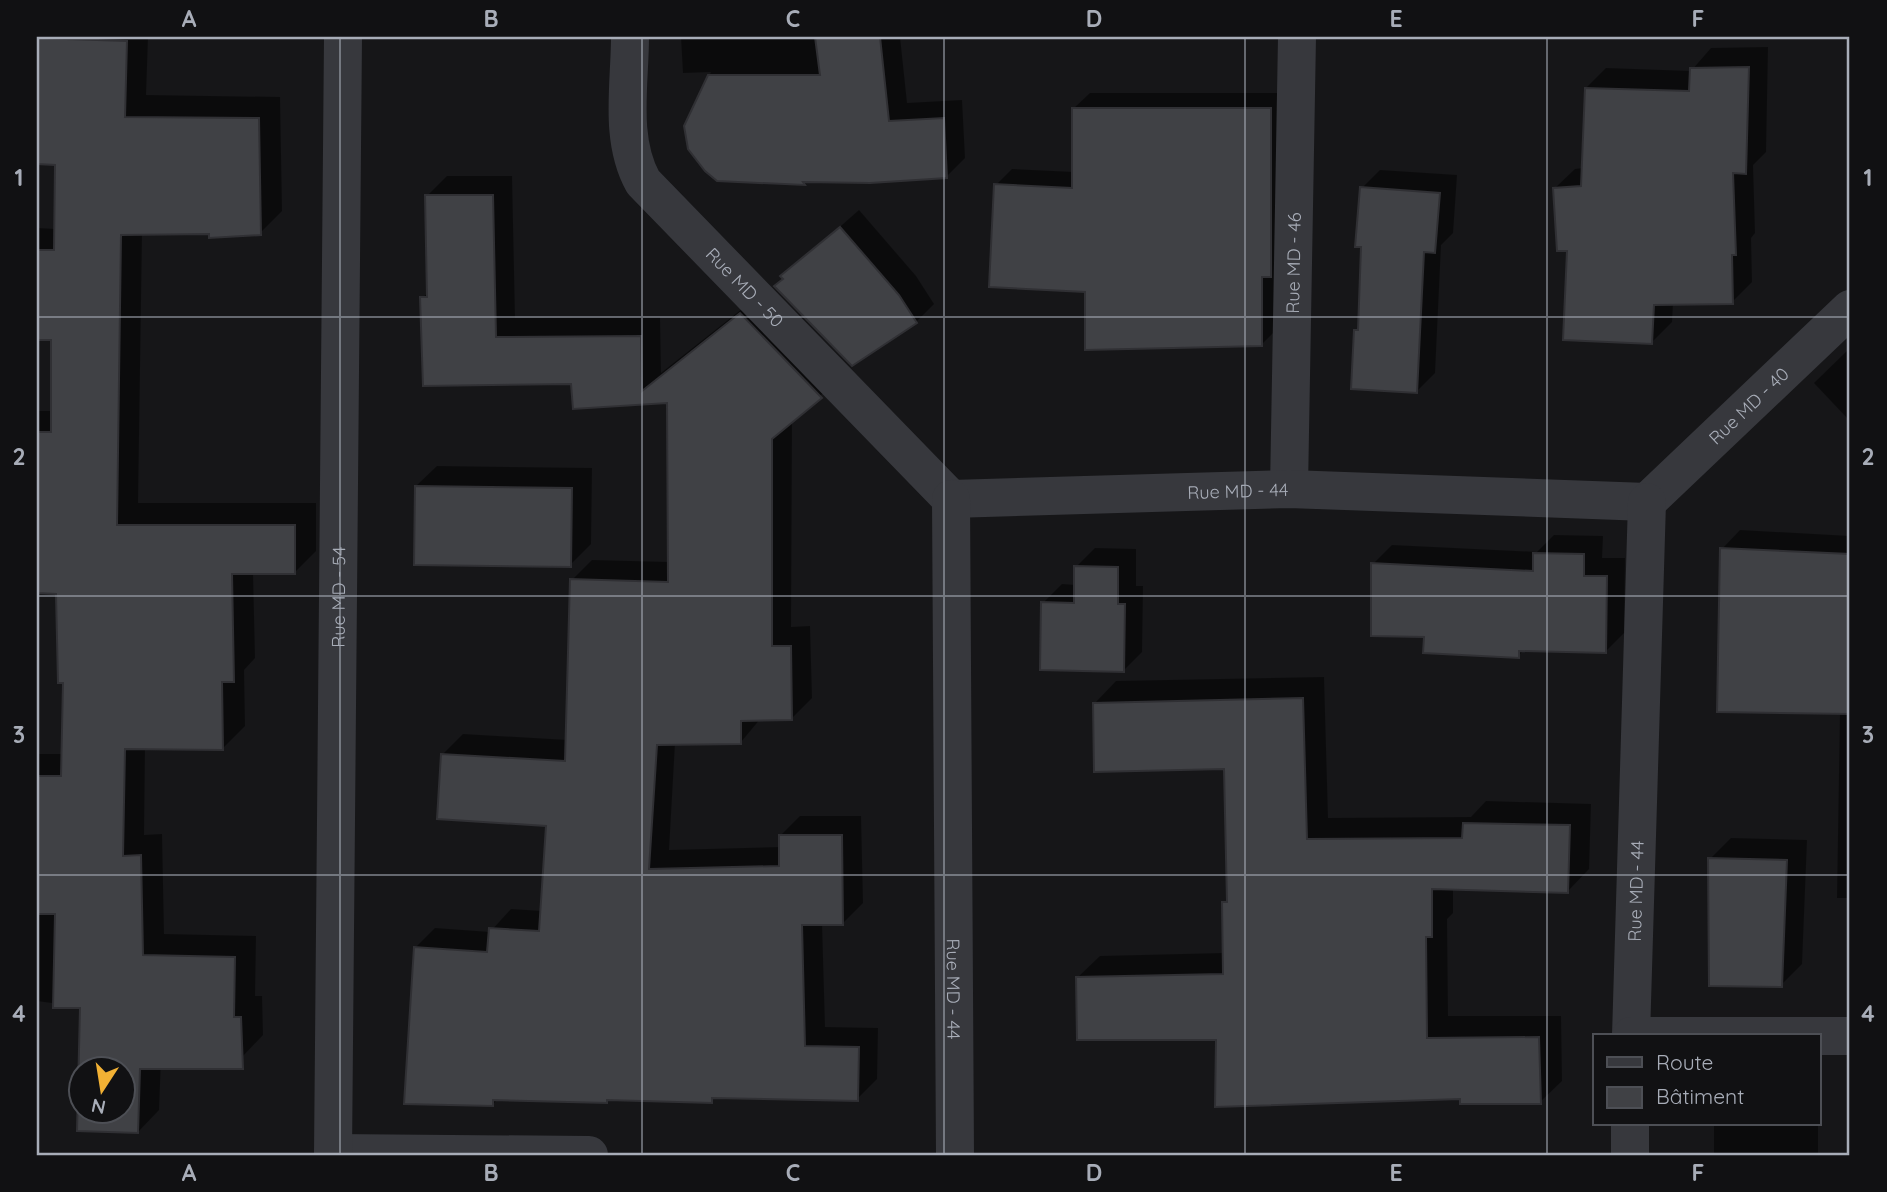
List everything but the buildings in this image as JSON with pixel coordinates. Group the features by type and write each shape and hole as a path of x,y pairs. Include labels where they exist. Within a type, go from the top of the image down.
{"street":[{"name":"Rue MD - 54","path":"333,1154 343,37"},
{"name":"Rue MD - 50","path":"630,37 628,144 633,164 643,182 951,499"},
{"name":"Rue MD - 46","path":"1289,489 1297,37"},
{"name":"Rue MD - 40","path":"1647,502 1850,309"},
{"name":"Rue MD - 44","path":"955,1155 951,499 1289,489 1647,502 1630,1034"},
{"path":"1820,1036 1850,1036"},
{"path":"1630,1126 1630,1155"},
{"path":"333,1154 589,1155"}]}
